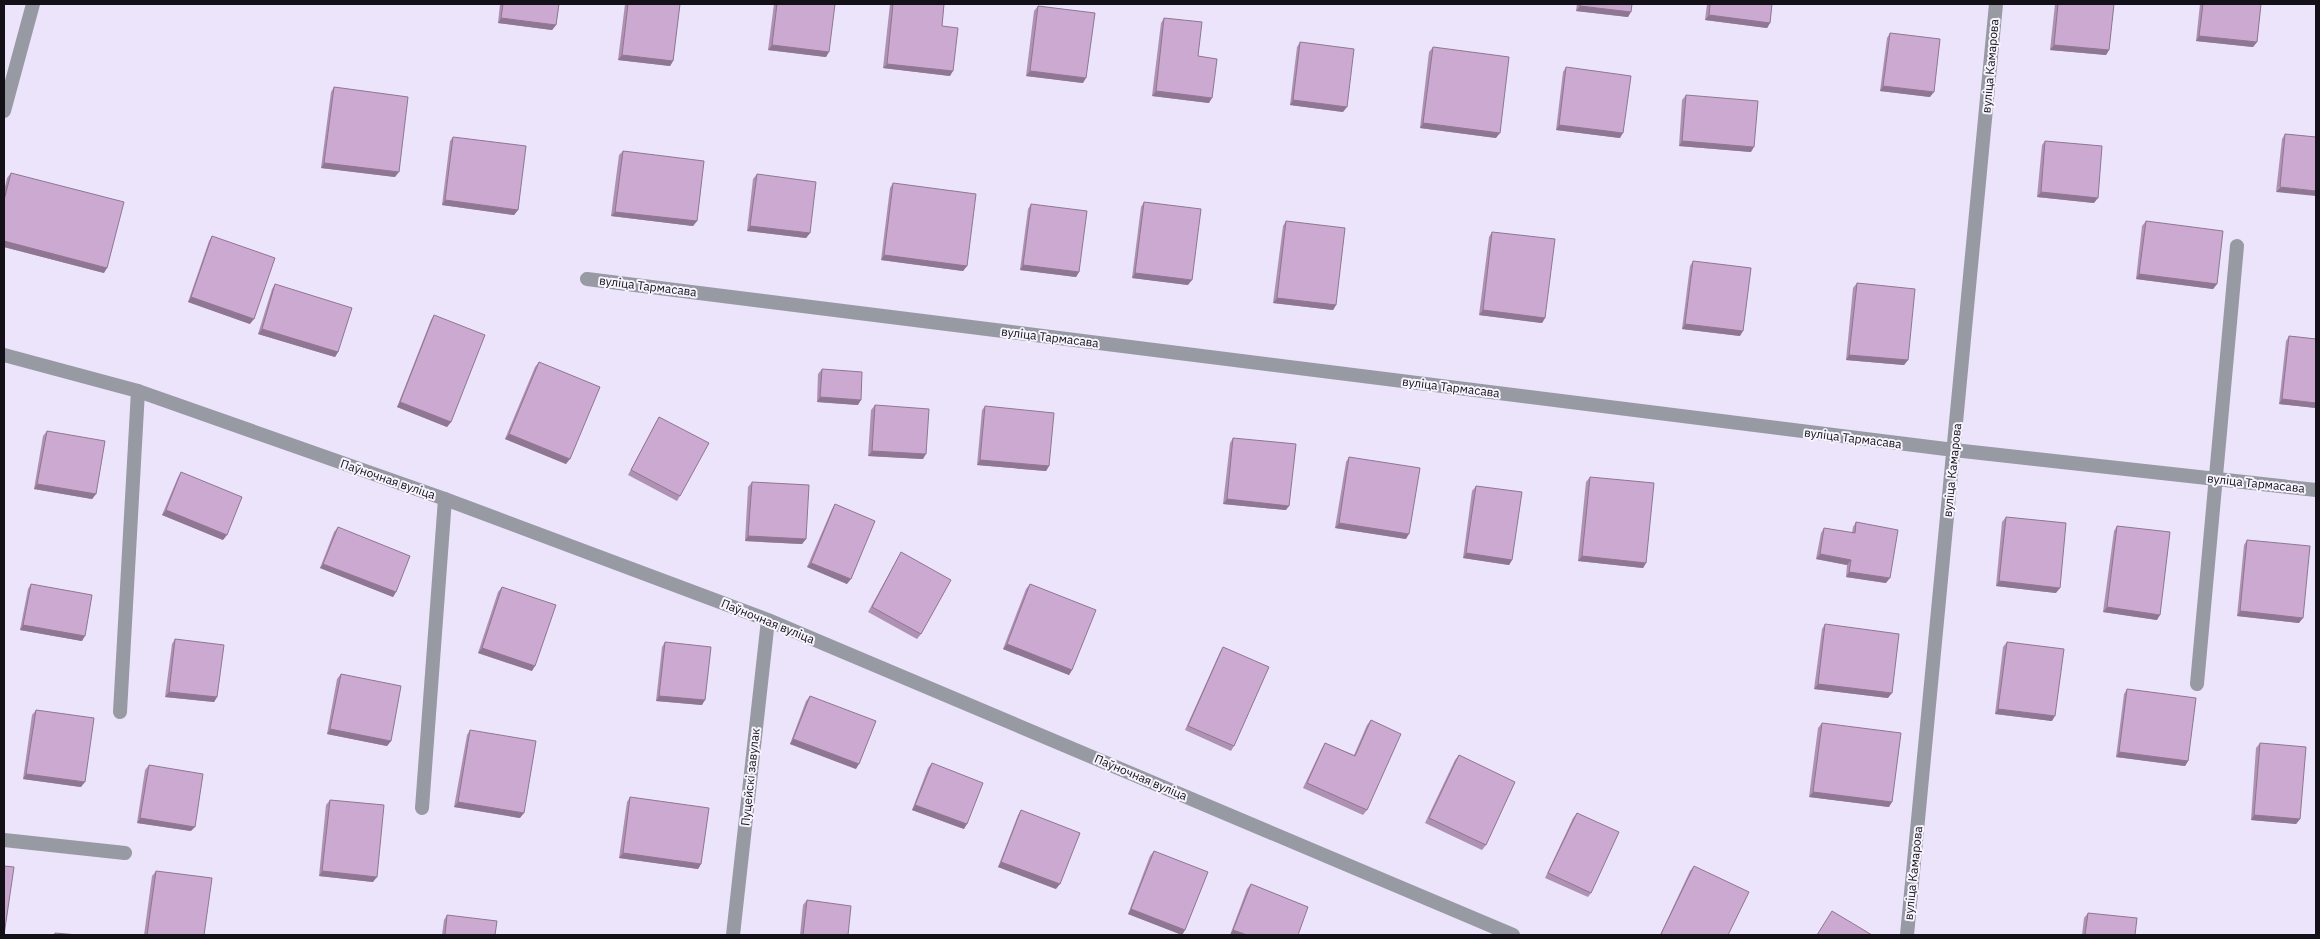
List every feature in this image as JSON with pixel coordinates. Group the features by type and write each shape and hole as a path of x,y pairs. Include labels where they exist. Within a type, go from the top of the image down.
{"street":[{"path":"4,111 33,4"},
{"name":"вуліца Камарова","path":"1907,935 1996,4"},
{"path":"2198,684 2237,246"},
{"name":"вуліца Тармасава","path":"587,279 1954,450 2316,490"},
{"name":"Паўночная вуліца","path":"4,355 138,391 445,499 768,620 1513,935"},
{"path":"120,712 138,391"},
{"path":"422,808 445,499"},
{"name":"Пуцейскі завулак","path":"733,935 768,620"},
{"path":"4,840 125,853"}],"building":[{"path":"503,4 559,4 556,25 501,18"},
{"path":"628,4 680,4 673,61 622,55"},
{"path":"777,4 835,4 829,52 772,45"},
{"path":"893,4 944,4 942,26 958,28 953,71 887,64"},
{"path":"1580,4 1632,4 1631,12 1580,6"},
{"path":"1710,4 1772,4 1770,23 1709,15"},
{"path":"2058,4 2114,4 2109,50 2054,45"},
{"path":"2203,4 2261,4 2257,42 2199,36"},
{"path":"1038,6 1095,13 1086,78 1030,71"},
{"path":"1164,18 1202,22 1198,56 1217,59 1212,98 1156,91"},
{"path":"1890,33 1940,39 1934,92 1883,86"},
{"path":"1300,42 1354,49 1347,107 1293,100"},
{"path":"1433,47 1509,57 1500,133 1423,123"},
{"path":"1566,67 1631,76 1623,133 1559,125"},
{"path":"334,87 408,97 399,172 324,163"},
{"path":"1686,95 1758,101 1754,147 1682,141"},
{"path":"2285,134 2316,137 2316,191 2280,187"},
{"path":"453,137 526,146 518,210 445,200"},
{"path":"2045,141 2102,146 2098,198 2041,192"},
{"path":"623,151 704,161 697,221 615,212"},
{"path":"11,173 124,202 107,268 4,241 4,200"},
{"path":"757,174 816,182 810,233 750,226"},
{"path":"893,183 976,194 967,266 884,255"},
{"path":"1144,202 1201,209 1192,280 1135,273"},
{"path":"1031,204 1087,211 1079,272 1023,265"},
{"path":"1286,221 1345,228 1336,305 1277,298"},
{"path":"2146,221 2223,231 2217,284 2139,274"},
{"path":"1492,232 1555,239 1545,318 1483,310"},
{"path":"212,236 275,258 254,319 191,297"},
{"path":"1693,261 1751,268 1743,331 1685,324"},
{"path":"1857,283 1915,289 1908,360 1849,355"},
{"path":"275,284 352,308 338,352 262,329"},
{"path":"434,315 485,335 451,422 400,402"},
{"path":"2289,336 2316,339 2316,403 2282,399"},
{"path":"539,362 600,387 570,459 509,434"},
{"path":"822,369 862,372 861,400 820,397"},
{"path":"875,405 929,409 926,454 872,451"},
{"path":"985,406 1054,413 1049,466 980,460"},
{"path":"659,417 709,443 680,496 631,470"},
{"path":"47,431 105,441 96,494 37,484"},
{"path":"1233,438 1296,444 1289,506 1227,499"},
{"path":"1349,457 1420,468 1409,534 1339,523"},
{"path":"181,472 242,497 227,535 166,510"},
{"path":"1590,477 1654,483 1646,563 1582,556"},
{"path":"752,482 809,485 806,539 748,536"},
{"path":"1476,486 1522,492 1512,560 1466,553"},
{"path":"835,504 875,521 851,579 811,563"},
{"path":"2006,517 2066,523 2060,588 1999,581"},
{"path":"1856,522 1898,530 1890,578 1849,572 1851,560 1820,554 1824,528 1855,533"},
{"path":"2117,526 2170,532 2160,615 2107,607"},
{"path":"338,527 410,556 396,592 323,564"},
{"path":"2247,540 2310,546 2303,618 2240,611"},
{"path":"901,552 951,580 921,634 872,607"},
{"path":"31,584 92,595 85,636 23,625"},
{"path":"1030,584 1096,610 1072,670 1007,644"},
{"path":"502,587 556,605 535,666 482,648"},
{"path":"1825,624 1899,634 1892,693 1818,684"},
{"path":"175,639 224,645 217,697 169,692"},
{"path":"665,642 711,647 705,700 659,696"},
{"path":"2007,642 2064,649 2055,716 1998,709"},
{"path":"1223,647 1269,667 1234,746 1188,726"},
{"path":"341,674 401,686 391,741 330,729"},
{"path":"2127,689 2196,698 2188,761 2119,752"},
{"path":"810,696 876,721 859,764 793,739"},
{"path":"36,710 94,718 85,782 26,774"},
{"path":"1371,720 1401,734 1367,810 1307,783 1325,743 1355,756"},
{"path":"1822,723 1901,733 1892,802 1813,792"},
{"path":"470,730 536,741 524,813 458,802"},
{"path":"2260,743 2306,747 2300,819 2254,815"},
{"path":"1459,755 1515,782 1486,845 1429,818"},
{"path":"932,763 983,783 967,824 915,805"},
{"path":"149,765 203,774 195,827 140,818"},
{"path":"630,797 709,808 701,864 623,853"},
{"path":"330,800 384,805 377,877 322,871"},
{"path":"1021,810 1080,833 1060,884 1001,862"},
{"path":"1577,813 1619,832 1591,893 1548,873"},
{"path":"1154,851 1208,872 1185,930 1131,909"},
{"path":"4,866 14,867 4,935"},
{"path":"1694,866 1749,892 1728,935 1661,934"},
{"path":"156,871 212,878 204,935 147,935"},
{"path":"1251,884 1308,907 1298,935 1247,935 1233,930"},
{"path":"807,900 851,906 848,935 803,935"},
{"path":"1832,911 1872,935 1817,935"},
{"path":"2088,913 2137,918 2135,935 2085,935"},
{"path":"447,915 497,921 495,935 445,935"},
{"path":"55,933 78,935 54,935"}]}
